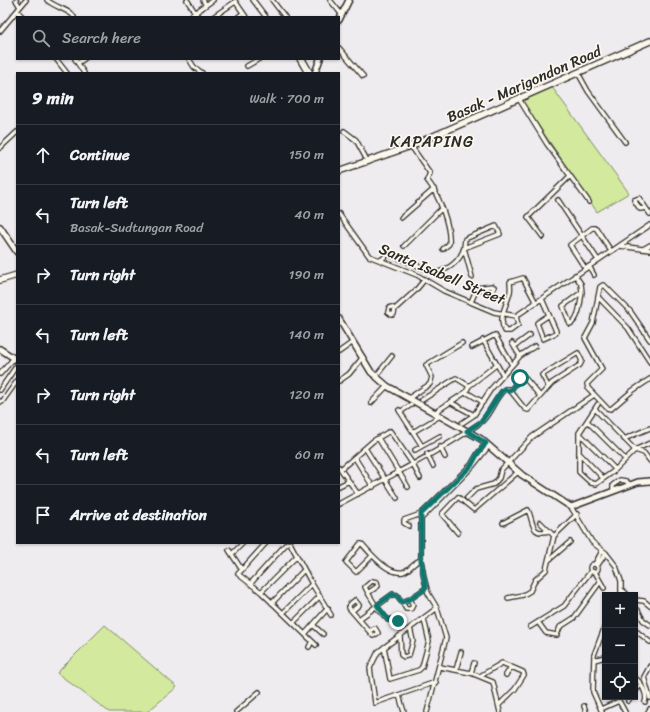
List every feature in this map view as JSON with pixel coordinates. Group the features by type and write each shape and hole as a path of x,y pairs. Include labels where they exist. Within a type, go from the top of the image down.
{"main road":[{"name":"Basak - Marigondon Road","path":"340,172 411,146 650,41"},
{"path":"0,280 16,274"}],"street":[{"path":"16,0 22,16"},
{"path":"1,28 26,0"},
{"path":"47,0 53,5 72,12 74,16"},
{"path":"187,0 194,14 197,16"},
{"path":"203,0 206,5"},
{"path":"194,14 213,0"},
{"path":"253,0 265,16"},
{"path":"272,0 284,16"},
{"path":"330,0 342,15"},
{"path":"340,18 350,0"},
{"path":"214,16 235,1 246,16"},
{"path":"240,16 244,13"},
{"path":"340,49 363,76"},
{"path":"57,60 67,72"},
{"path":"76,60 83,72"},
{"path":"78,63 82,60"},
{"path":"190,60 194,67 201,72"},
{"path":"247,66 257,60"},
{"path":"300,60 306,72"},
{"path":"304,60 310,72"},
{"path":"315,72 320,60"},
{"path":"578,73 588,91 625,142"},
{"path":"519,99 547,144 589,202"},
{"path":"344,131 356,140 368,162"},
{"path":"0,148 16,133"},
{"path":"411,146 430,173 427,180 434,189 447,222 450,239 449,244 443,249"},
{"path":"543,237 528,217 570,176"},
{"path":"401,218 434,189"},
{"path":"558,200 598,260"},
{"path":"646,208 650,214"},
{"path":"404,246 441,209"},
{"name":"Santa Isabell Street","path":"340,215 367,254 425,279 444,291 502,314 516,316 650,225"},
{"path":"381,260 388,254 436,273 457,261 461,256 465,239 468,236 496,226 500,234 464,248"},
{"path":"0,227 16,251"},
{"path":"585,268 570,245 592,228 596,228 611,251"},
{"path":"643,249 650,245"},
{"path":"620,246 650,250"},
{"path":"464,248 472,276"},
{"path":"589,266 594,275"},
{"path":"575,275 581,284 582,292 578,315 576,320 570,324 563,306 582,292"},
{"path":"395,309 416,290 425,279"},
{"path":"516,316 518,325 507,332 502,325 502,314 510,292 510,282 524,279 536,303"},
{"path":"650,340 630,311 603,285 600,287 593,322 585,338 602,367 602,370 587,384 594,395 607,408 611,409 632,391 650,379"},
{"path":"471,302 477,288"},
{"path":"598,297 628,328 650,362"},
{"path":"542,299 549,315 556,333 543,339 537,323 549,315"},
{"path":"341,327 353,342 371,372 387,386 467,431 487,444 518,472 570,507 576,514 592,542 606,553 616,566 621,581 622,592"},
{"path":"472,347 495,334 512,365"},
{"path":"520,356 513,344 530,335"},
{"path":"483,340 503,375"},
{"path":"340,351 353,342"},
{"path":"409,398 430,384 432,377 426,365 462,343"},
{"path":"462,423 474,415 503,375 520,356 535,346"},
{"path":"0,349 15,359 0,374"},
{"path":"340,504 441,448 481,422 504,389 510,391 525,409 528,410 548,386 580,365 582,361 578,353 542,375 548,386"},
{"path":"376,376 392,356"},
{"path":"340,380 349,374 363,357"},
{"path":"434,413 466,392 469,386 496,365"},
{"path":"0,390 16,366"},
{"path":"510,391 520,378 524,377 540,396"},
{"path":"422,400 456,378 469,386"},
{"path":"0,401 2,402 16,381"},
{"path":"371,403 387,386"},
{"path":"466,392 483,402"},
{"path":"467,498 476,489 494,484 499,478 501,470 532,437 594,395"},
{"path":"450,402 474,415"},
{"path":"598,404 579,433 580,473 594,484 613,471 635,450 650,443"},
{"path":"411,405 400,411 422,446"},
{"path":"595,409 635,450 644,453 650,461"},
{"path":"413,432 440,416"},
{"path":"587,421 625,459"},
{"path":"624,439 650,428"},
{"path":"358,494 340,468 355,458 378,438 390,431 413,464 420,478"},
{"path":"579,433 620,480"},
{"path":"415,450 440,436"},
{"path":"378,438 408,487"},
{"path":"409,526 404,523 404,520 422,515 473,466 475,459 487,444"},
{"path":"365,448 397,498"},
{"path":"441,448 445,457"},
{"path":"579,452 603,478"},
{"path":"427,455 433,466"},
{"path":"355,458 372,486"},
{"path":"613,471 616,482 613,491"},
{"path":"458,533 442,514 458,497 474,510 518,472"},
{"path":"616,482 620,480 626,481 630,485"},
{"path":"340,486 349,481"},
{"path":"570,507 630,485 650,481"},
{"path":"503,523 528,510 531,523 537,532 542,533 549,531"},
{"path":"508,598 523,595 530,590 535,580 546,570 554,536 576,514"},
{"path":"422,515 421,560 426,588 437,608 446,638 440,667 427,712"},
{"path":"540,522 554,536"},
{"path":"549,560 570,542"},
{"path":"232,554 242,544"},
{"path":"265,544 238,574 261,592 316,645"},
{"path":"251,583 287,544"},
{"path":"289,544 332,615"},
{"path":"372,556 356,572 346,562 360,544 383,566 400,572 405,571 421,560"},
{"path":"229,550 242,570"},
{"path":"602,551 596,565 597,570 595,572 604,588"},
{"path":"530,627 564,606 591,571 590,566 596,565 606,553"},
{"path":"261,592 296,556"},
{"path":"272,603 304,570"},
{"path":"591,571 595,572"},
{"path":"538,622 546,633 557,635 560,627 574,618 600,582"},
{"path":"282,613 312,584"},
{"path":"402,602 410,599 426,588"},
{"path":"621,589 624,592"},
{"path":"368,593 388,620 394,619 398,621"},
{"path":"359,620 393,594 397,595 406,609 411,609 413,605 410,599"},
{"path":"293,623 320,596"},
{"path":"638,600 644,601 650,606"},
{"path":"304,634 328,608"},
{"path":"436,682 376,703 374,701 370,668 378,652 437,608"},
{"path":"638,610 643,620 650,625"},
{"path":"352,611 369,631"},
{"path":"384,647 390,679 420,670 429,643 424,619"},
{"path":"313,625 323,634"},
{"path":"400,636 401,654 404,658 409,655 413,641 410,628"},
{"path":"604,628 594,660 593,692 602,711 618,701 625,712"},
{"path":"638,632 650,642"},
{"path":"309,647 312,641"},
{"path":"456,670 461,652"},
{"path":"594,660 602,658"},
{"path":"471,673 474,663"},
{"path":"480,676 502,663 521,671 524,675 515,689 499,705"},
{"path":"650,666 644,677 650,698"},
{"path":"440,667 471,673 493,682 500,712"},
{"path":"506,675 511,667"},
{"path":"638,681 641,684 646,698 645,702"},
{"path":"638,688 641,684"},
{"path":"236,712 259,692"},
{"path":"399,695 404,712"},
{"path":"584,706 586,712"}],"green space":[{"path":"552,87 629,193 597,212 522,101"},
{"path":"105,625 177,687 147,712 109,712 57,673"}],"district":[{"name":"KAPAPING","path":"432,141"}],"route":[{"path":"398,621 394,619 389,621 378,609 377,605 393,594 397,595 402,602 410,599 426,588 421,560 423,516 421,514 471,466 474,458 486,443 467,431 486,417 497,397 504,389 509,389 510,391 520,378"}]}
